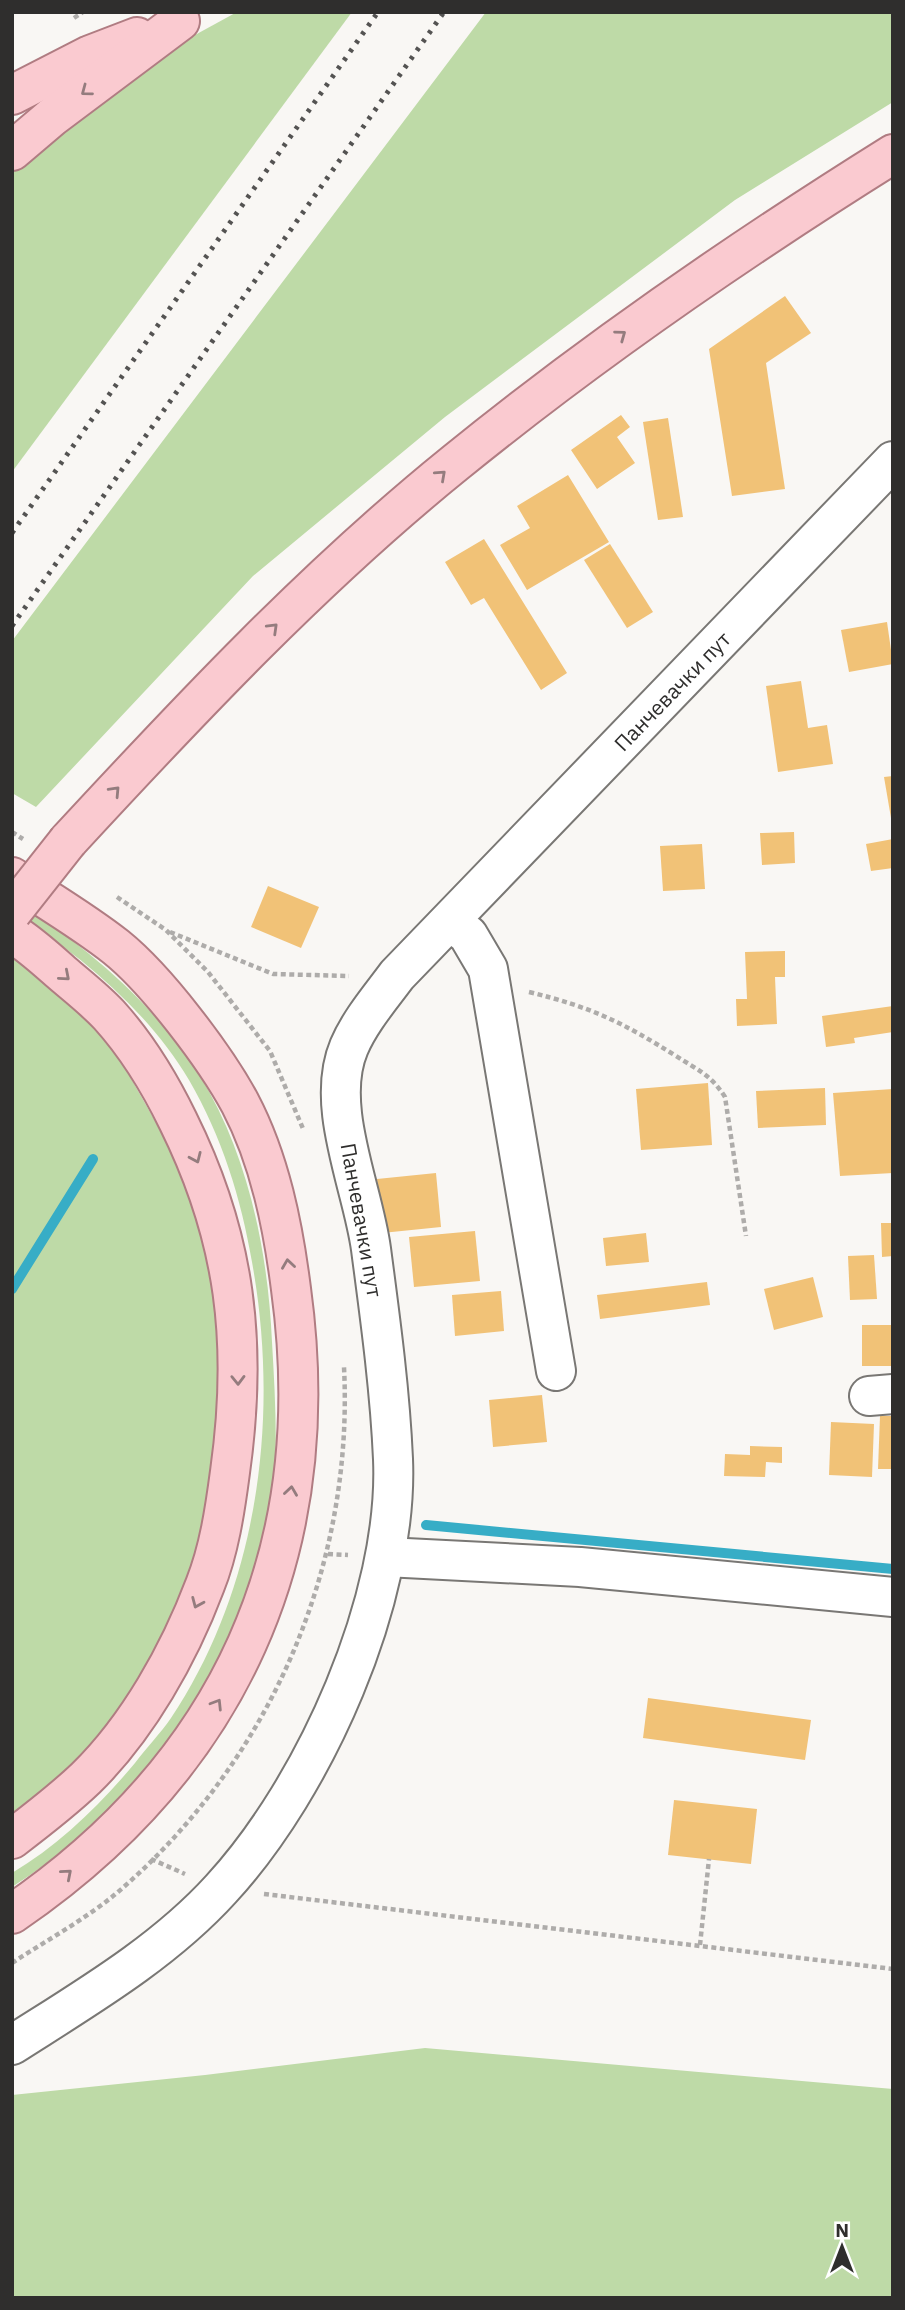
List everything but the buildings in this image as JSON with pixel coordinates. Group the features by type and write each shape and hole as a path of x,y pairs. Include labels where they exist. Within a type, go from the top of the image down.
{"main road":[{"path":"12,95 90,55 188,17"},
{"path":"12,151 52,117 188,17"},
{"path":"12,912 68,841 199,700 313,589 453,464 614,340 724,263 893,154"},
{"path":"12,877 119,949 175,1009 240,1102 271,1184 286,1254 295,1317 299,1425 290,1496 276,1567 227,1688 190,1748 145,1802 55,1884 12,1914"},
{"path":"12,933 109,1015 137,1050 167,1098 198,1161 219,1219 230,1273 239,1385 234,1441 218,1539 206,1584 187,1627 131,1724 87,1778 12,1839"}],"street":[{"name":"Панчевачки пут","path":"12,2045 92,1995 169,1937 221,1889 277,1816 335,1712 386,1557 393,1461 371,1245 341,1108 343,1071 349,1048 366,1017 397,975 893,461"},
{"path":"451,922 468,935 488,969 556,1371"},
{"path":"386,1557 580,1567 893,1597"}],"path":[{"path":"166,930 272,974 397,975"},
{"path":"488,969 528,992 583,1006 629,1026 713,1078 725,1097 746,1236"},
{"path":"12,1963 117,1893 151,1859"},
{"path":"700,1945 709,1859"},
{"path":"221,1889 893,1969"}],"green space":[{"path":"237,12 352,12 12,472 12,161 173,47"},
{"path":"486,12 893,12 893,102 735,200 445,417 253,576 36,807 12,793 12,641"},
{"path":"12,898 91,955 139,1000 182,1049 217,1106 243,1170 260,1238 270,1308 276,1445 273,1497 263,1560 245,1608 208,1678 163,1747 109,1809 47,1863 12,1887 12,1873 62,1837 122,1779 171,1718 201,1667 225,1613 243,1556 255,1498 262,1439 264,1380 260,1320 247,1238 229,1168 201,1102 172,1055 133,1008 87,965 12,912"},
{"path":"12,950 98,1029 124,1066 180,1165 202,1222 214,1277 222,1382 213,1472 193,1568 165,1644 116,1717 79,1763 12,1820"},
{"path":"425,2048 893,2089 893,2298 12,2298 12,2095"}],"waterway":[{"path":"12,1289 93,1159"},
{"path":"426,1525 893,1569"}],"railway":[{"path":"12,533 378,12"},
{"path":"12,626 444,12"}]}
